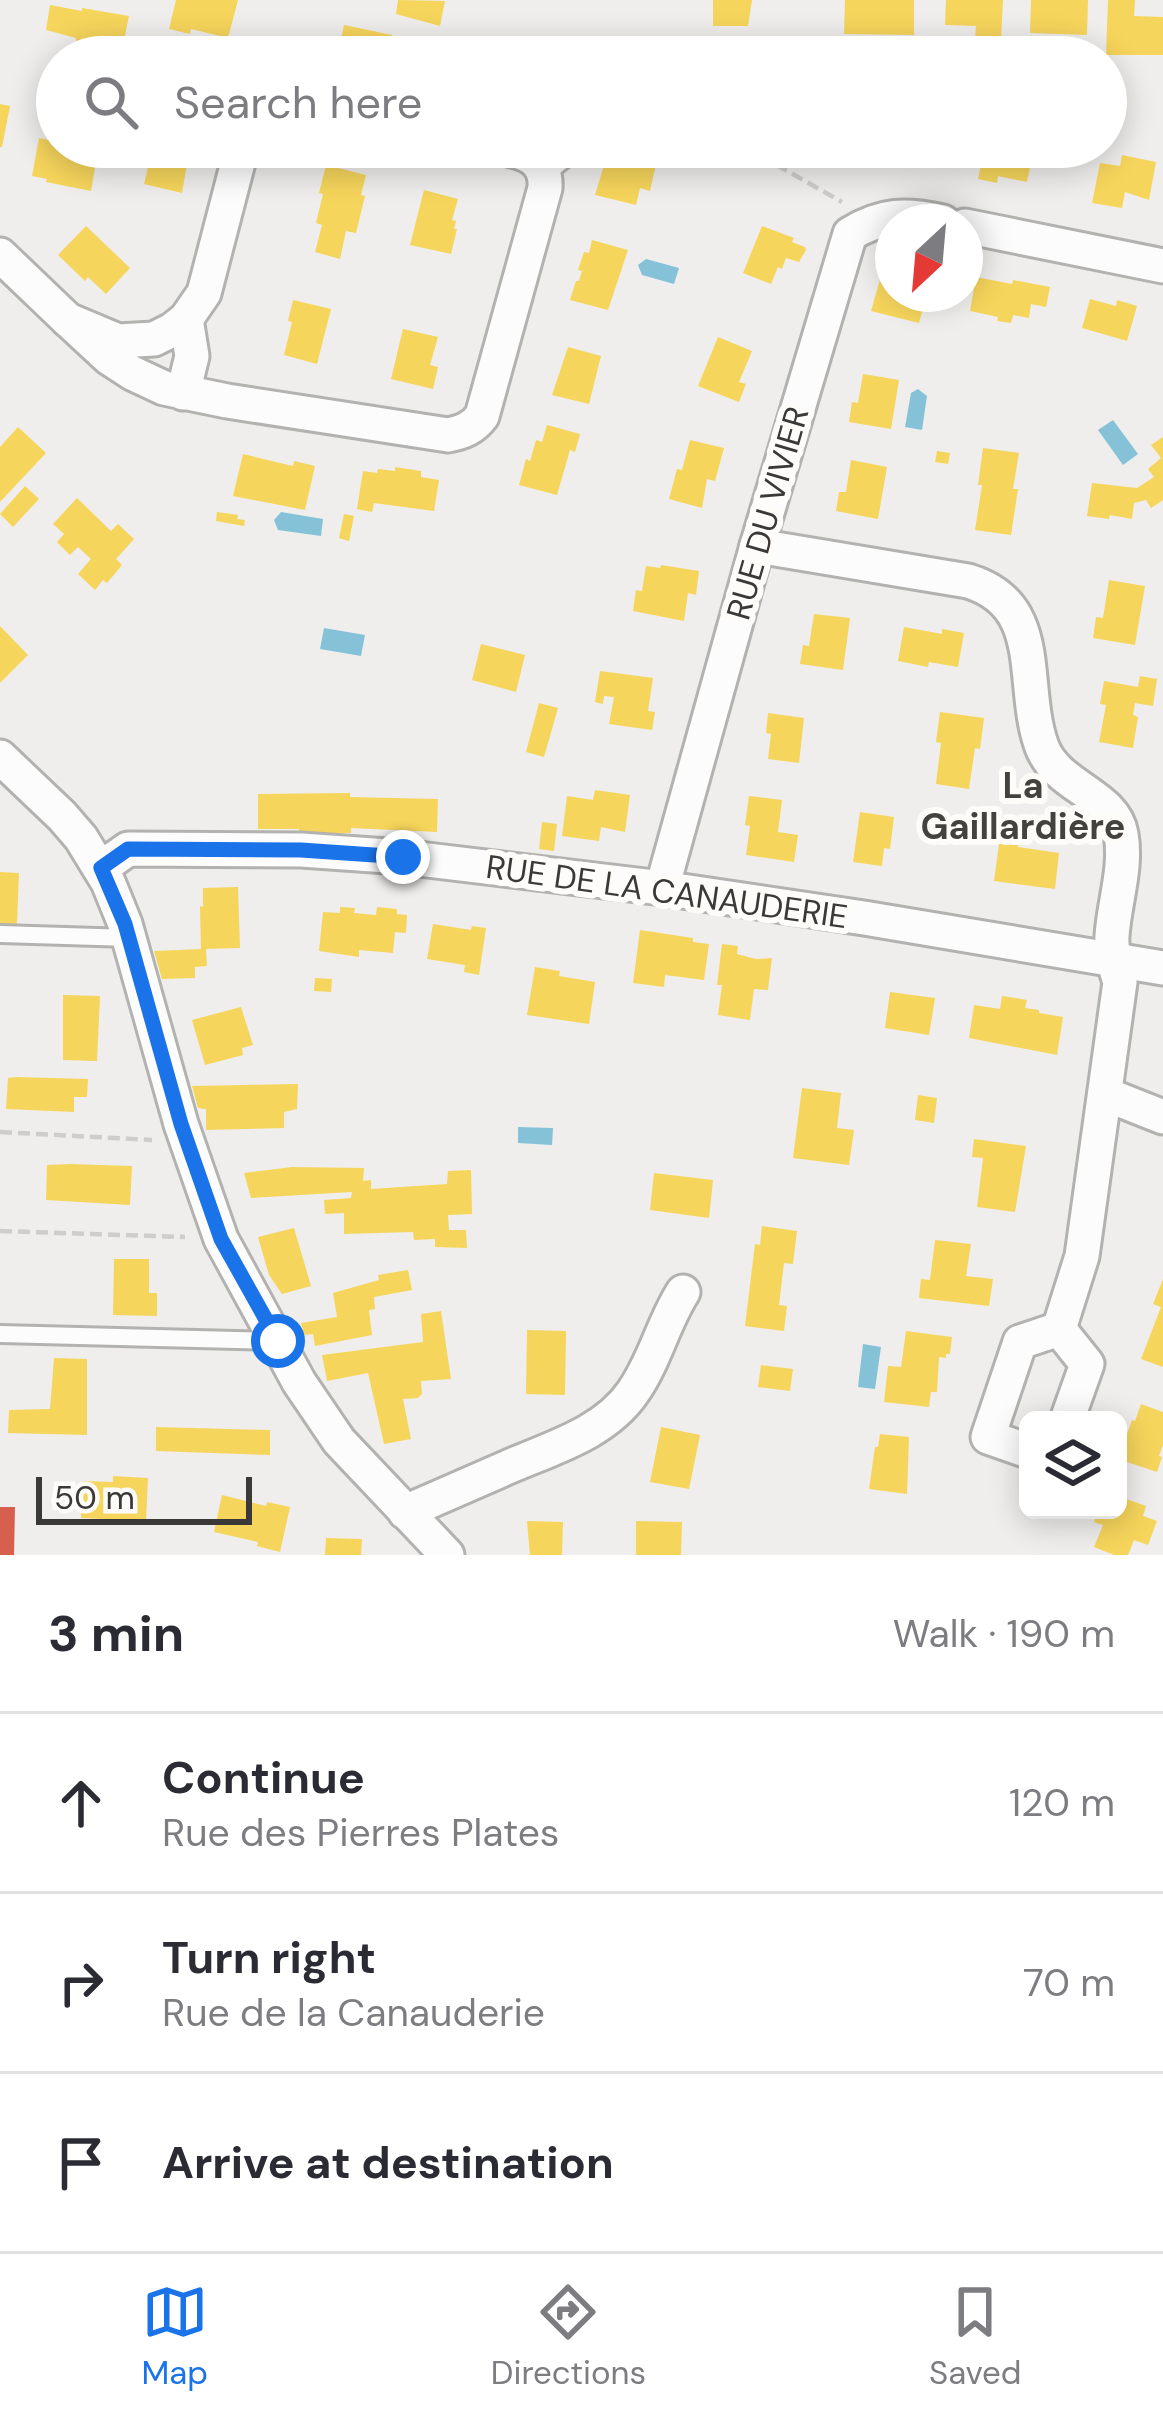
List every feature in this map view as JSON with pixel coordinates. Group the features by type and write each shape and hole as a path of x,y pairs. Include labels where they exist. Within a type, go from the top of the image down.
{"street":[{"path":"68,320 104,337 137,342 154,339 186,319 209,279 237,168"},
{"path":"0,255 109,358 148,382 184,393 448,435 475,425 487,402 549,168"},
{"name":"RUE DU VIVIER","path":"662,888 850,234 873,220"},
{"path":"983,230 1163,266"},
{"path":"184,393 192,356 186,319"},
{"path":"757,546 968,581 998,594 1011,607 1025,638 1032,701 1047,757 1065,779 1109,811 1120,831 1122,856 1112,936 1120,982 1082,1256 1058,1329"},
{"path":"0,757 81,838 114,858 130,938 221,1239 298,1382 329,1427 447,1555"},
{"name":"RUE DE LA CANAUDERIE","path":"114,858 301,850 386,856 662,888 1163,968"},
{"path":"1105,1094 1163,1117"},
{"path":"405,1512 561,1445 614,1414 650,1364 683,1292"},
{"path":"1058,1329 1087,1364 1070,1411"},
{"path":"1019,1448 988,1437 1020,1342 1058,1329"}],"lane":[{"path":"0,934 130,938"},
{"path":"0,1334 278,1341"}],"path":[{"path":"782,168 873,220"},
{"path":"0,1132 188,1142"},
{"path":"0,1231 221,1239"}],"water":[{"path":"646,259 679,268 674,284 642,275 638,265"},
{"path":"918,389 927,396 922,430 905,427 911,393"},
{"path":"1113,420 1138,454 1123,465 1098,430"},
{"path":"281,512 323,519 321,536 278,530 274,520"},
{"path":"324,628 365,635 361,656 320,649"},
{"path":"518,1127 553,1128 552,1145 518,1143"},
{"path":"863,1344 881,1347 875,1389 858,1387"}],"building: Homes":[{"path":"176,0 238,0 229,36 169,29"},
{"path":"398,0 445,1 440,26 396,14"},
{"path":"713,0 752,0 748,26 713,26"},
{"path":"845,0 914,0 914,35 844,34"},
{"path":"946,0 1003,0 1001,36 975,36 976,26 945,25"},
{"path":"1031,0 1088,0 1087,35 1030,33"},
{"path":"1108,0 1135,0 1134,16 1163,17 1163,55 1127,55 1127,36 1107,36"},
{"path":"50,5 129,16 125,36 68,36 46,30"},
{"path":"344,25 392,35 392,36 342,36"},
{"path":"0,104 10,106 2,147 0,147"},
{"path":"36,154 36,168 95,168 91,191 32,176"},
{"path":"1127,156 1156,162 1149,200 1125,192 1122,208 1092,203 1099,168 1127,168"},
{"path":"148,168 186,168 182,193 144,184"},
{"path":"325,168 366,175 356,233 346,231 340,259 315,252 322,225 316,223 323,194 319,193"},
{"path":"603,168 655,168 650,191 640,188 636,205 595,195"},
{"path":"980,168 1030,168 1027,182 998,176 997,183 978,179"},
{"path":"424,190 458,199 451,254 410,245"},
{"path":"86,226 130,268 106,294 58,255"},
{"path":"762,226 794,238 792,242 806,250 799,262 786,258 771,284 743,273"},
{"path":"592,240 628,250 608,310 570,300"},
{"path":"983,278 1050,287 1046,307 1031,304 1029,318 1013,315 1011,323 997,321 998,317 975,312 983,312"},
{"path":"1090,299 1137,306 1127,341 1082,328"},
{"path":"293,300 331,309 317,364 284,355"},
{"path":"875,312 922,312 919,323"},
{"path":"403,329 438,337 430,365 438,367 433,389 391,379"},
{"path":"718,337 752,351 739,382 746,384 739,402 698,386"},
{"path":"568,347 601,356 589,404 552,395"},
{"path":"863,374 899,380 891,429 849,422"},
{"path":"547,425 580,434 575,452 570,450 557,495 519,485 526,459 530,461 536,440 542,442"},
{"path":"18,427 46,453 0,502 0,447"},
{"path":"1163,437 1163,500 1151,508 1146,500 1134,503 1132,519 1087,516 1092,483 1137,488 1154,477 1148,469 1161,458 1151,445"},
{"path":"690,440 724,448 715,481 707,479 702,508 669,499"},
{"path":"983,448 1019,453 1011,535 975,530"},
{"path":"937,451 950,453 948,464 935,462"},
{"path":"243,454 293,466 294,461 315,466 305,510 233,496"},
{"path":"851,460 887,467 878,519 836,511 839,492 846,492"},
{"path":"395,467 439,480 434,511 374,503 372,512 357,509 363,471 395,471"},
{"path":"25,486 39,499 13,527 0,514"},
{"path":"77,498 111,531 118,524 134,539 116,559 122,565 95,590 78,574 91,559 78,547 70,555 57,542 64,534 53,524"},
{"path":"217,512 238,515 237,519 245,520 244,526 216,521"},
{"path":"344,514 354,516 349,541 339,538"},
{"path":"646,566 699,571 696,595 688,593 684,621 633,611"},
{"path":"1109,580 1145,586 1135,645 1093,638 1096,617 1103,618"},
{"path":"814,614 850,618 843,670 800,664 803,645 809,646"},
{"path":"0,626 28,655 0,683"},
{"path":"904,627 964,633 958,667 898,661"},
{"path":"481,644 525,655 516,692 472,680"},
{"path":"600,671 653,678 648,711 655,712 652,730 609,724 614,697 604,696 603,704 595,702"},
{"path":"1140,676 1157,679 1153,706 1135,703 1133,715 1138,717 1133,748 1099,742 1106,705 1100,704 1104,681 1138,687"},
{"path":"539,703 558,708 544,757 526,752"},
{"path":"940,712 984,718 969,789 936,784"},
{"path":"768,713 804,718 799,763 768,759"},
{"path":"595,790 630,795 625,832 601,827 599,841 562,836 567,796 593,800"},
{"path":"350,793 350,797 438,799 437,832 258,829 258,794"},
{"path":"749,796 782,800 778,832 798,835 794,862 746,855"},
{"path":"860,812 894,817 890,849 884,848 882,866 853,862"},
{"path":"542,822 557,824 554,851 539,849"},
{"path":"1000,837 1019,840 1018,847 1059,853 1055,889 994,881"},
{"path":"0,872 19,873 17,924 0,924"},
{"path":"238,887 240,948 206,949 207,966 195,967 195,978 162,979 154,951 201,949 203,888"},
{"path":"340,907 376,915 377,907 397,909 397,914 407,915 406,933 395,932 393,953 359,950 359,957 319,951 323,912 340,913"},
{"path":"433,924 486,928 479,975 464,972 465,965 427,959"},
{"path":"640,930 709,944 704,980 665,975 664,987 633,983"},
{"path":"722,944 738,946 737,954 772,958 768,990 754,989 750,1020 718,1015"},
{"path":"535,967 595,982 589,1024 527,1015"},
{"path":"315,978 332,979 331,992 314,991"},
{"path":"890,992 935,998 929,1035 885,1028"},
{"path":"63,995 100,996 97,1061 63,1060"},
{"path":"1002,996 1027,1000 1025,1008 1063,1017 1057,1055 969,1038 974,1005 1000,1009"},
{"path":"241,1007 253,1045 242,1048 243,1055 205,1065 192,1020"},
{"path":"8,1078 88,1079 87,1097 74,1097 74,1112 6,1109"},
{"path":"298,1084 297,1109 284,1112 284,1128 206,1130 206,1109 198,1108 192,1086"},
{"path":"802,1088 841,1093 837,1128 854,1130 849,1165 793,1158"},
{"path":"918,1095 937,1098 934,1123 915,1120"},
{"path":"974,1139 1026,1146 1015,1212 977,1207 983,1158 972,1157"},
{"path":"47,1165 132,1166 130,1205 46,1200"},
{"path":"292,1167 364,1168 363,1181 371,1180 371,1189 447,1184 448,1171 471,1170 472,1214 448,1215 449,1230 466,1230 467,1248 435,1247 435,1239 414,1240 413,1232 344,1234 344,1213 325,1214 324,1200 351,1198 352,1192 251,1198 244,1173"},
{"path":"654,1173 713,1180 709,1218 650,1210"},
{"path":"762,1226 797,1231 793,1264 784,1263 779,1305 787,1306 784,1331 745,1326 755,1244 760,1245"},
{"path":"294,1228 311,1286 282,1294 269,1275 258,1237"},
{"path":"935,1240 971,1244 966,1276 993,1279 989,1306 919,1298 921,1279 930,1280"},
{"path":"114,1259 149,1259 149,1293 157,1293 157,1316 113,1315"},
{"path":"408,1270 412,1290 374,1297 375,1309 369,1310 372,1335 315,1346 313,1334 304,1335 301,1323 337,1317 333,1293 379,1280 378,1275"},
{"path":"1163,1279 1163,1367 1141,1359 1161,1307 1153,1304"},
{"path":"441,1311 451,1379 421,1381 418,1398 403,1399 411,1439 384,1444 368,1373 327,1381 322,1355 423,1342 421,1314"},
{"path":"527,1330 566,1331 565,1395 526,1394"},
{"path":"906,1331 952,1337 950,1354 939,1357 937,1392 931,1392 929,1407 884,1402 888,1366 901,1367"},
{"path":"54,1358 87,1359 87,1435 8,1433 9,1410 50,1409"},
{"path":"761,1365 793,1369 790,1391 758,1387"},
{"path":"1141,1404 1163,1412 1157,1472 1127,1462 1127,1434"},
{"path":"156,1427 270,1430 270,1455 156,1451"},
{"path":"661,1427 700,1435 689,1489 650,1482"},
{"path":"880,1434 909,1437 907,1494 869,1489"},
{"path":"113,1476 148,1478 146,1521 81,1518 83,1481 113,1482"},
{"path":"222,1495 290,1507 280,1552 214,1532"},
{"path":"1127,1499 1146,1506 1143,1516 1157,1521 1148,1545 1134,1540 1128,1555 1094,1547 1103,1525 1094,1522 1127,1519"},
{"path":"527,1521 563,1522 562,1555 530,1555"},
{"path":"636,1521 682,1522 681,1555 636,1555"},
{"path":"326,1538 362,1539 361,1555 325,1555"}],"building: Shops":[{"path":"0,1507 15,1507 14,1555 0,1555"}],"district":[{"name":"La Gaillardière","path":"1023,806"}],"route":[{"path":"278,1341 221,1239 181,1124 125,924 101,868 128,849 301,850 403,857"}]}
